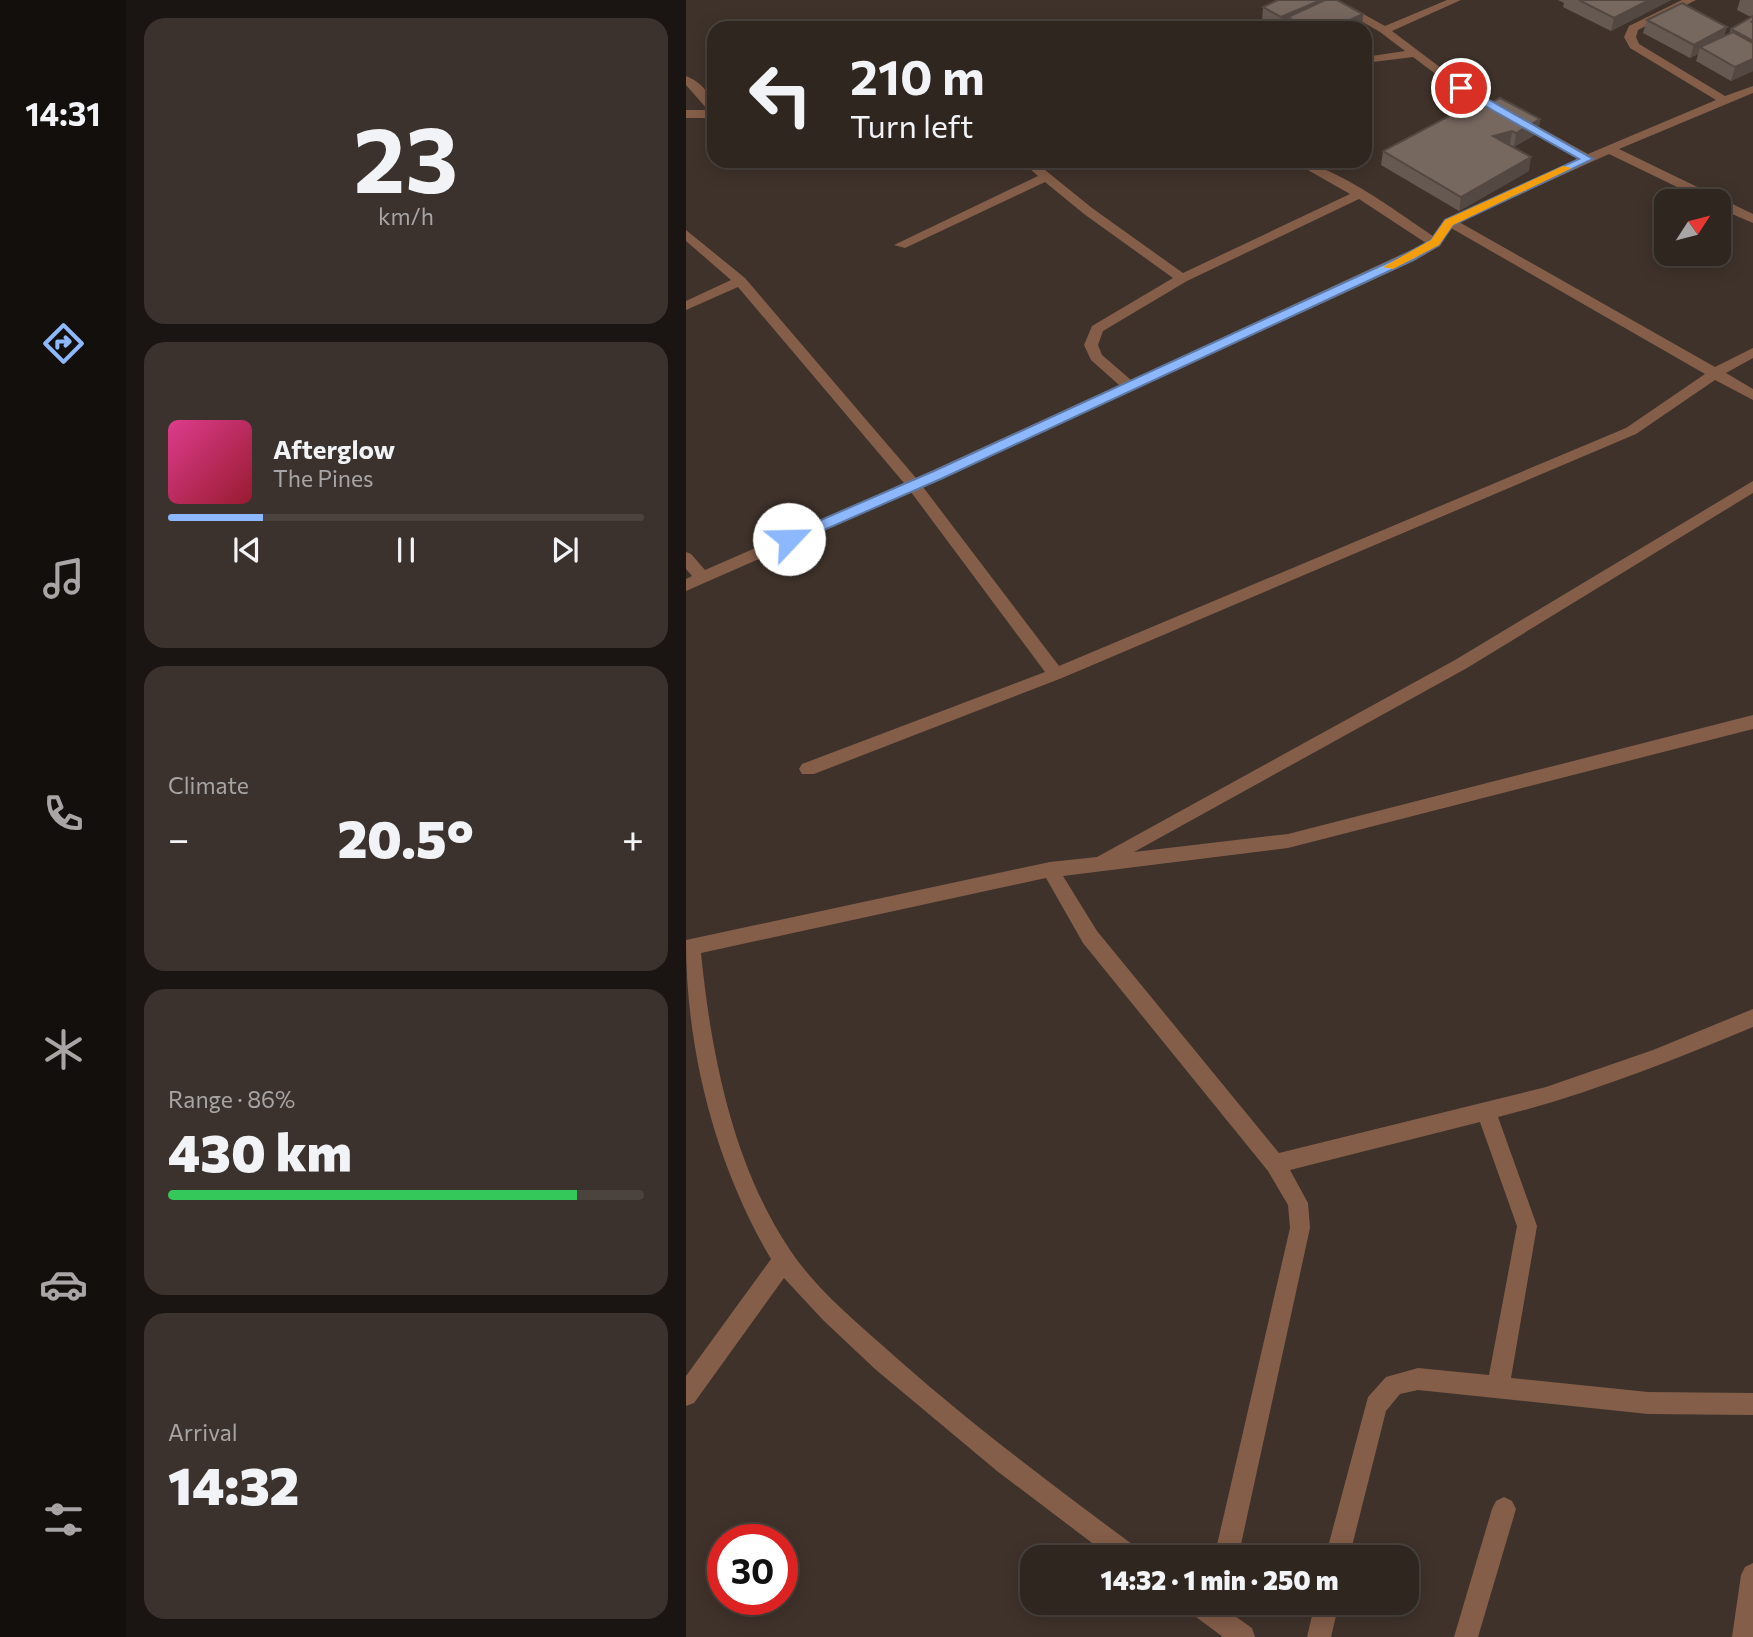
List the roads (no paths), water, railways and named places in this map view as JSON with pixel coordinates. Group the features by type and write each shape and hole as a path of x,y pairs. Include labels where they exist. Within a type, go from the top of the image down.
{"street":[{"path":"1330,0 1368,21"},
{"path":"1384,30 1456,0"},
{"path":"1691,0 1633,28 1630,37 1634,46 1725,101"},
{"path":"1372,23 1461,88 1588,159"},
{"path":"1372,59 1416,53"},
{"path":"686,79 707,101"},
{"path":"686,585 1130,387 1435,243 1449,222 1609,149 1753,89"},
{"path":"686,114 707,112"},
{"path":"1609,149 1691,189"},
{"path":"1035,168 1182,278"},
{"path":"1311,168 1360,194 1435,243"},
{"path":"900,245 1046,177"},
{"path":"1130,387 1096,358 1091,345 1097,328 1182,278 1360,194"},
{"path":"1736,212 1753,201"},
{"path":"1731,209 1753,219"},
{"path":"1449,222 1753,395"},
{"path":"686,234 740,281 914,485 1056,674"},
{"path":"686,306 740,281"},
{"path":"808,769 1056,674 1374,542 1631,431 1714,374 1753,352"},
{"path":"1099,863 1461,664 1753,486"},
{"path":"686,558 702,578"},
{"path":"1114,1545 946,1417 854,1335 784,1260 755,1205 729,1137 694,988 688,948 1050,870 1288,841 1753,722"},
{"path":"1050,870 1104,956 1275,1164 1298,1203 1300,1228 1229,1545"},
{"path":"1275,1164 1486,1112 1595,1079 1753,1018"},
{"path":"1486,1112 1527,1226 1498,1388"},
{"path":"686,1395 784,1260"},
{"path":"1341,1545 1376,1405 1394,1385 1418,1378 1648,1403 1753,1404"},
{"path":"1466,1637 1504,1509"},
{"path":"1744,1637 1753,1576"},
{"path":"1217,1615 1243,1637"},
{"path":"1319,1637 1324,1615"}]}
